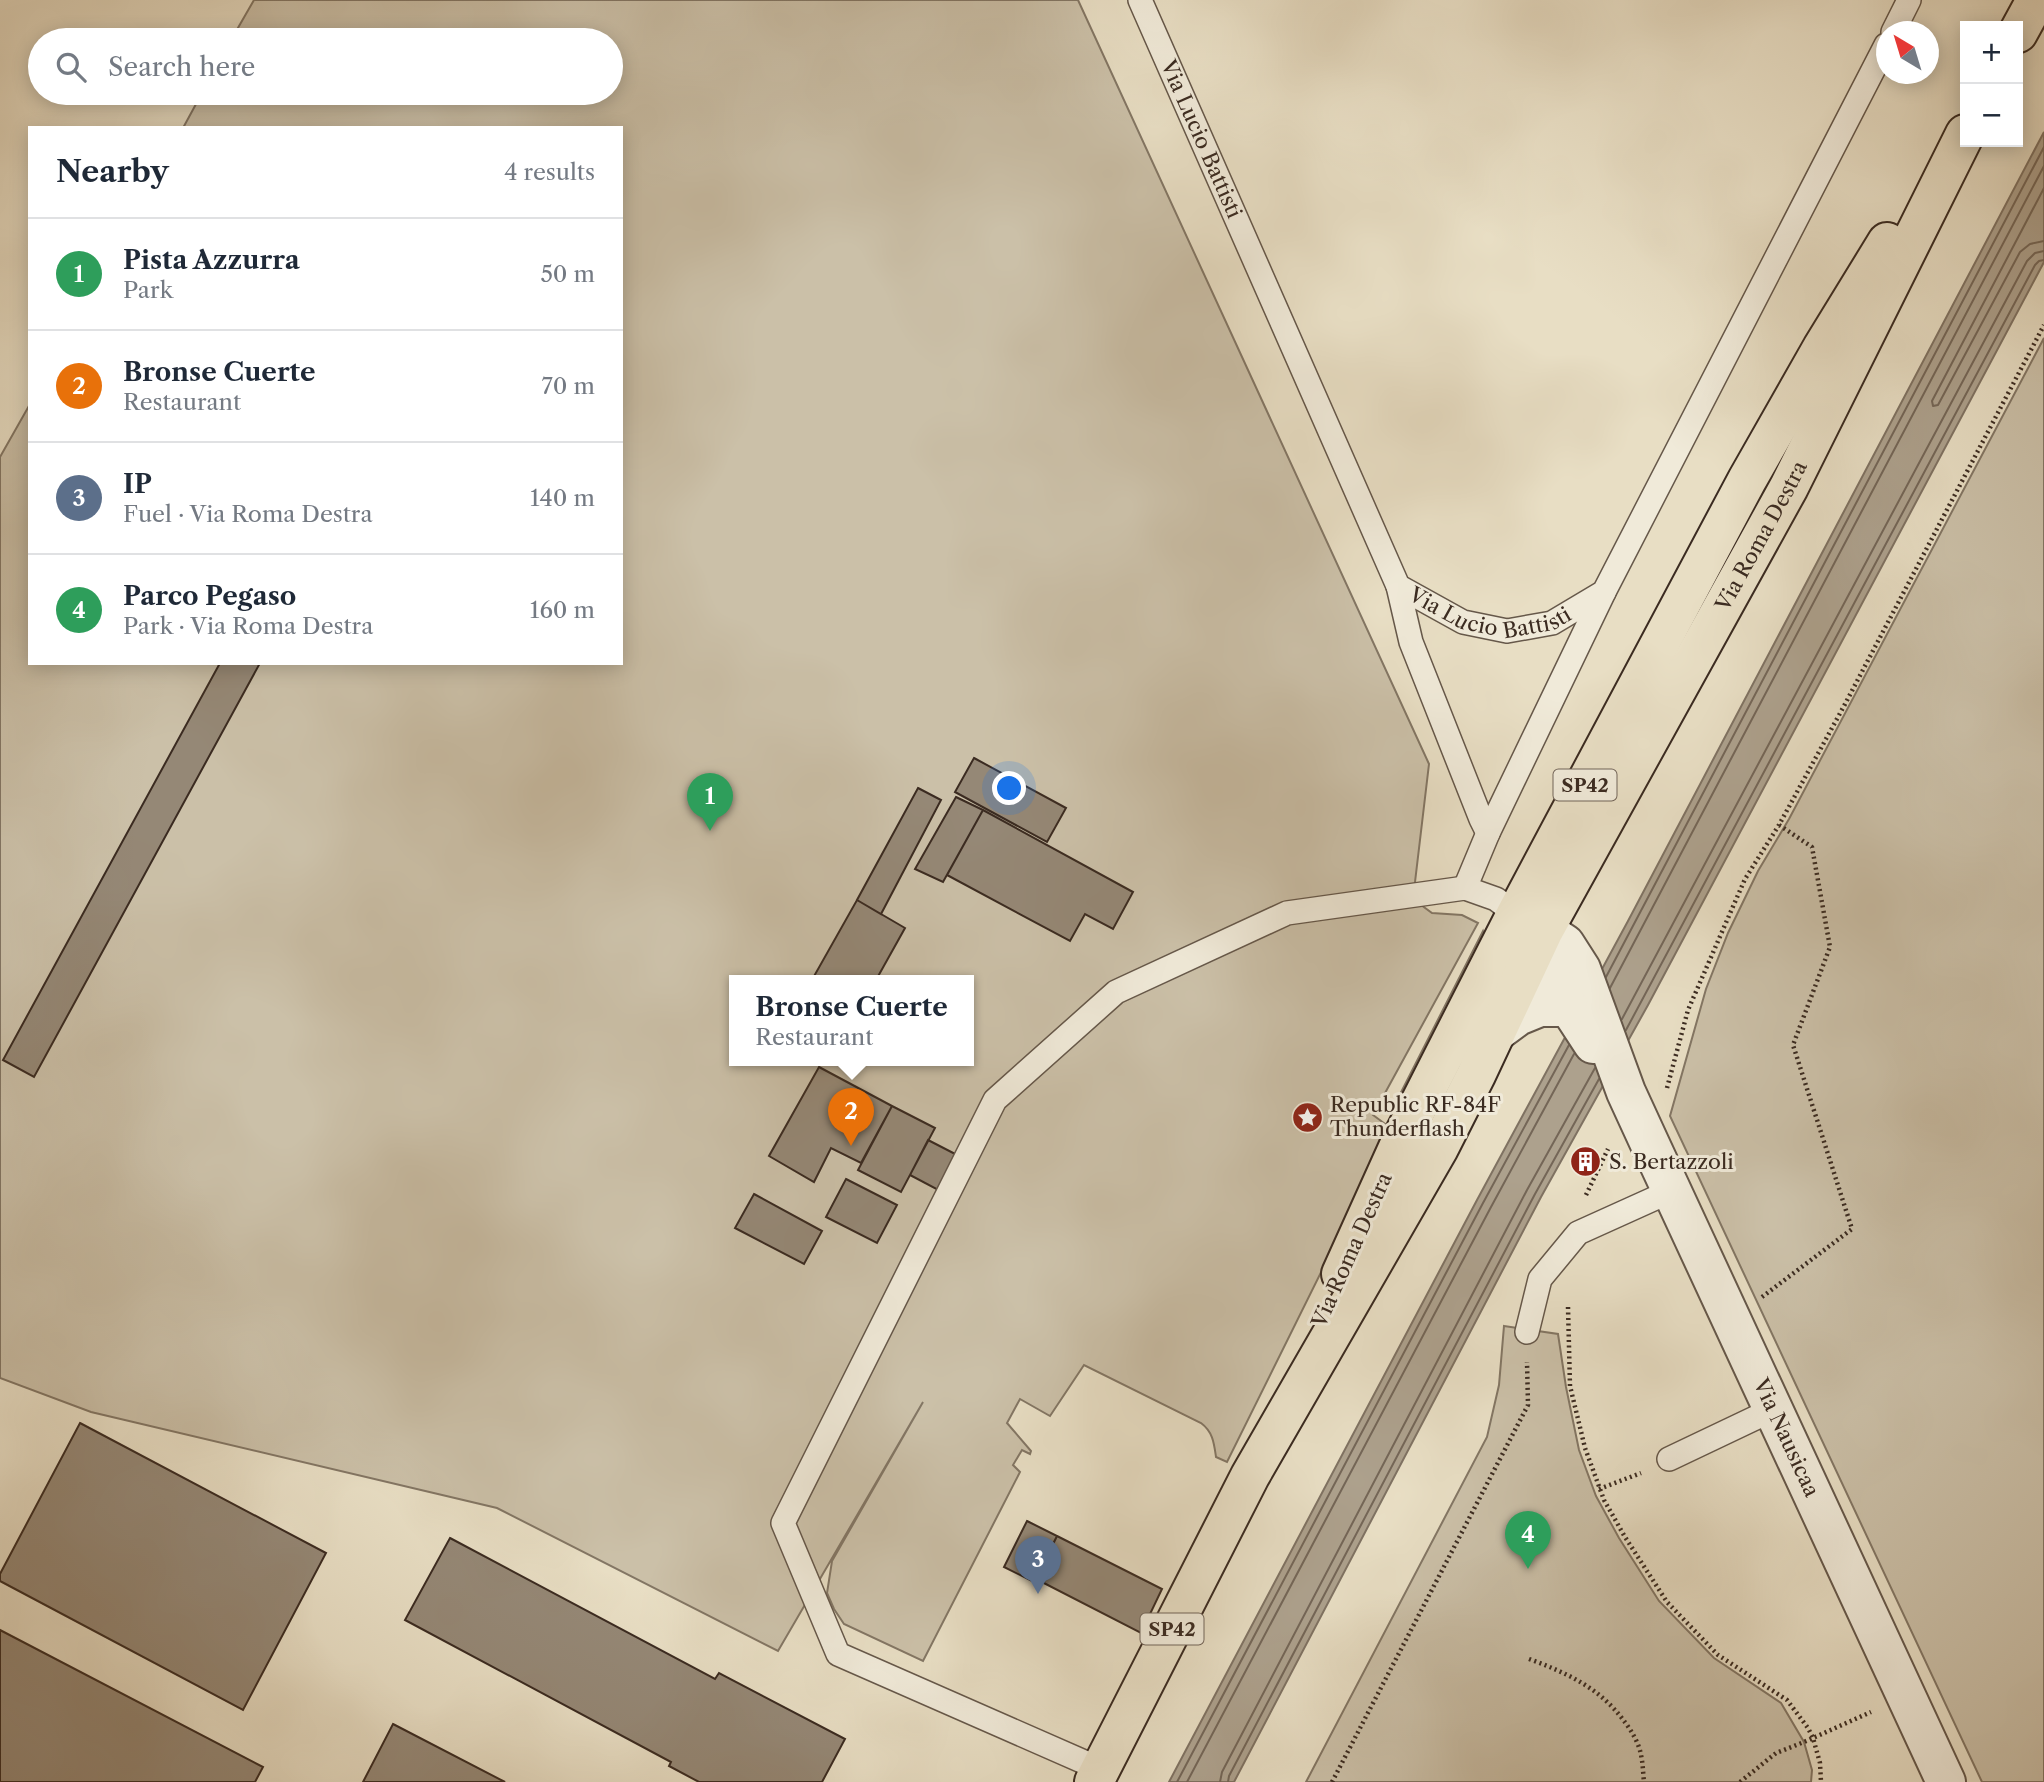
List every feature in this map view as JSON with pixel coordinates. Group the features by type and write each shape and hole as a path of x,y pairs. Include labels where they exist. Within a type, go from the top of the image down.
{"main road":[{"path":"2023,24 2036,0"},
{"name":"Via Roma Destra","path":"1476,1075 1472,1041 1746,480 1870,268 1960,127"},
{"name":"Via Roma Destra","path":"1097,1776 1250,1476 1406,1130 1789,487 1960,144"},
{"name":"Via Roma Destra","path":"1250,1476 1439,1148 1476,1075 1496,1033 1530,922"}],"street":[{"name":"Via Nausicaa","path":"1530,922 1565,944 1581,969 1626,1092 1631,1140 1671,1191 1946,1782"},
{"name":"Via Nausicaa","path":"1530,922 1550,978 1626,1092"},
{"path":"1496,1033 1518,1016 1540,1007 1568,1007"}],"lane":[{"name":"Via Lucio Battisti","path":"1140,0 1398,586 1463,622 1507,631 1552,623 1604,592 1876,63"},
{"path":"1898,21 1909,0"},
{"path":"1398,586 1411,642 1480,819 1488,832"},
{"path":"1465,888 1488,832 1604,592"},
{"path":"1097,1776 838,1654 783,1523 995,1100 1116,992 1287,914 1465,888 1496,900 1530,922"},
{"path":"1527,1332 1541,1279 1578,1233 1671,1191"},
{"path":"1670,1459 1772,1410"}],"path":[{"path":"1578,1233 1584,1198 1631,1140 1668,1084 1688,1010 1745,878 1779,825 1844,706 2044,325"},
{"path":"1731,1321 1852,1229 1793,1045 1830,947 1817,872 1812,847 1779,825"},
{"path":"1568,1299 1570,1386 1585,1448 1599,1489 1625,1537 1667,1602 1718,1655 1787,1700 1813,1738 1821,1782"},
{"path":"1332,1782 1528,1405 1527,1332"},
{"path":"1599,1489 1635,1476"},
{"path":"1529,1659 1592,1688 1614,1707 1631,1730 1641,1752 1644,1782"},
{"path":"1740,1782 1776,1753 1875,1710"}],"shaded area":[{"path":"254,0 1078,0 1429,764 1413,899 1432,913 1462,915 1478,923 1373,1115 1392,1129 1227,1462 1216,1457 1214,1442 1201,1423 1084,1365 1050,1416 1020,1399 1007,1423 1031,1451 1030,1454 1022,1450 1013,1465 1020,1472 923,1661 844,1624 827,1593 832,1561 923,1402 778,1651 497,1508 91,1412 0,1378 0,457 28,408 28,665 623,665 623,126 184,126 195,105 623,105 623,28 238,28"},
{"path":"2044,338 2044,1782 1982,1782 1670,1116 1706,989 1728,933 1758,871 1789,819"},
{"path":"1483,931 1486,940 1399,1111 1393,1108"},
{"path":"1504,1326 1558,1334 1579,1450 1596,1496 1619,1538 1659,1601 1714,1658 1781,1703 1804,1742 1812,1770 1811,1782 1306,1782 1487,1437 1499,1385"}],"water":[{"path":"2044,132 2044,262 1648,1005 1541,1197 1234,1782 1169,1782 1628,921"}],"building":[{"path":"219,665 259,665 34,1077 3,1060"},
{"path":"974,758 1066,808 1047,842 955,792"},
{"path":"918,788 941,800 881,914 857,900"},
{"path":"956,797 983,810 943,882 915,869"},
{"path":"983,810 1133,892 1113,929 1085,914 1070,941 947,875"},
{"path":"857,900 905,928 879,975 815,975"},
{"path":"819,1067 892,1106 861,1163 831,1148 814,1182 769,1156"},
{"path":"892,1106 935,1128 901,1192 858,1170"},
{"path":"928,1140 961,1157 942,1192 910,1175"},
{"name":"S. Bertazzoli","path":"1587,1151 1597,1158 1586,1174 1576,1167"},
{"path":"846,1179 897,1205 877,1243 826,1217"},
{"path":"754,1194 822,1231 804,1264 735,1228"},
{"path":"80,1423 326,1553 243,1710 0,1581 0,1574"},
{"path":"1027,1521 1057,1536 1034,1582 1004,1567"},
{"path":"1057,1536 1162,1589 1141,1633 1036,1579"},
{"path":"450,1538 715,1679 719,1673 845,1739 822,1782 699,1782 669,1766 671,1762 405,1620"},
{"path":"0,1630 263,1767 255,1782 0,1782"},
{"path":"393,1724 505,1782 363,1782"}],"place":[{"name":"Pista Azzurra","path":"710,831"},
{"name":"Republic RF-84F Thunderflash","path":"1307,1117"},
{"name":"Bronse Cuerte","path":"851,1146"},
{"name":"S. Bertazzoli","path":"1586,1162"},
{"name":"Parco Pegaso","path":"1528,1569"},
{"name":"IP","path":"1038,1594"}]}
